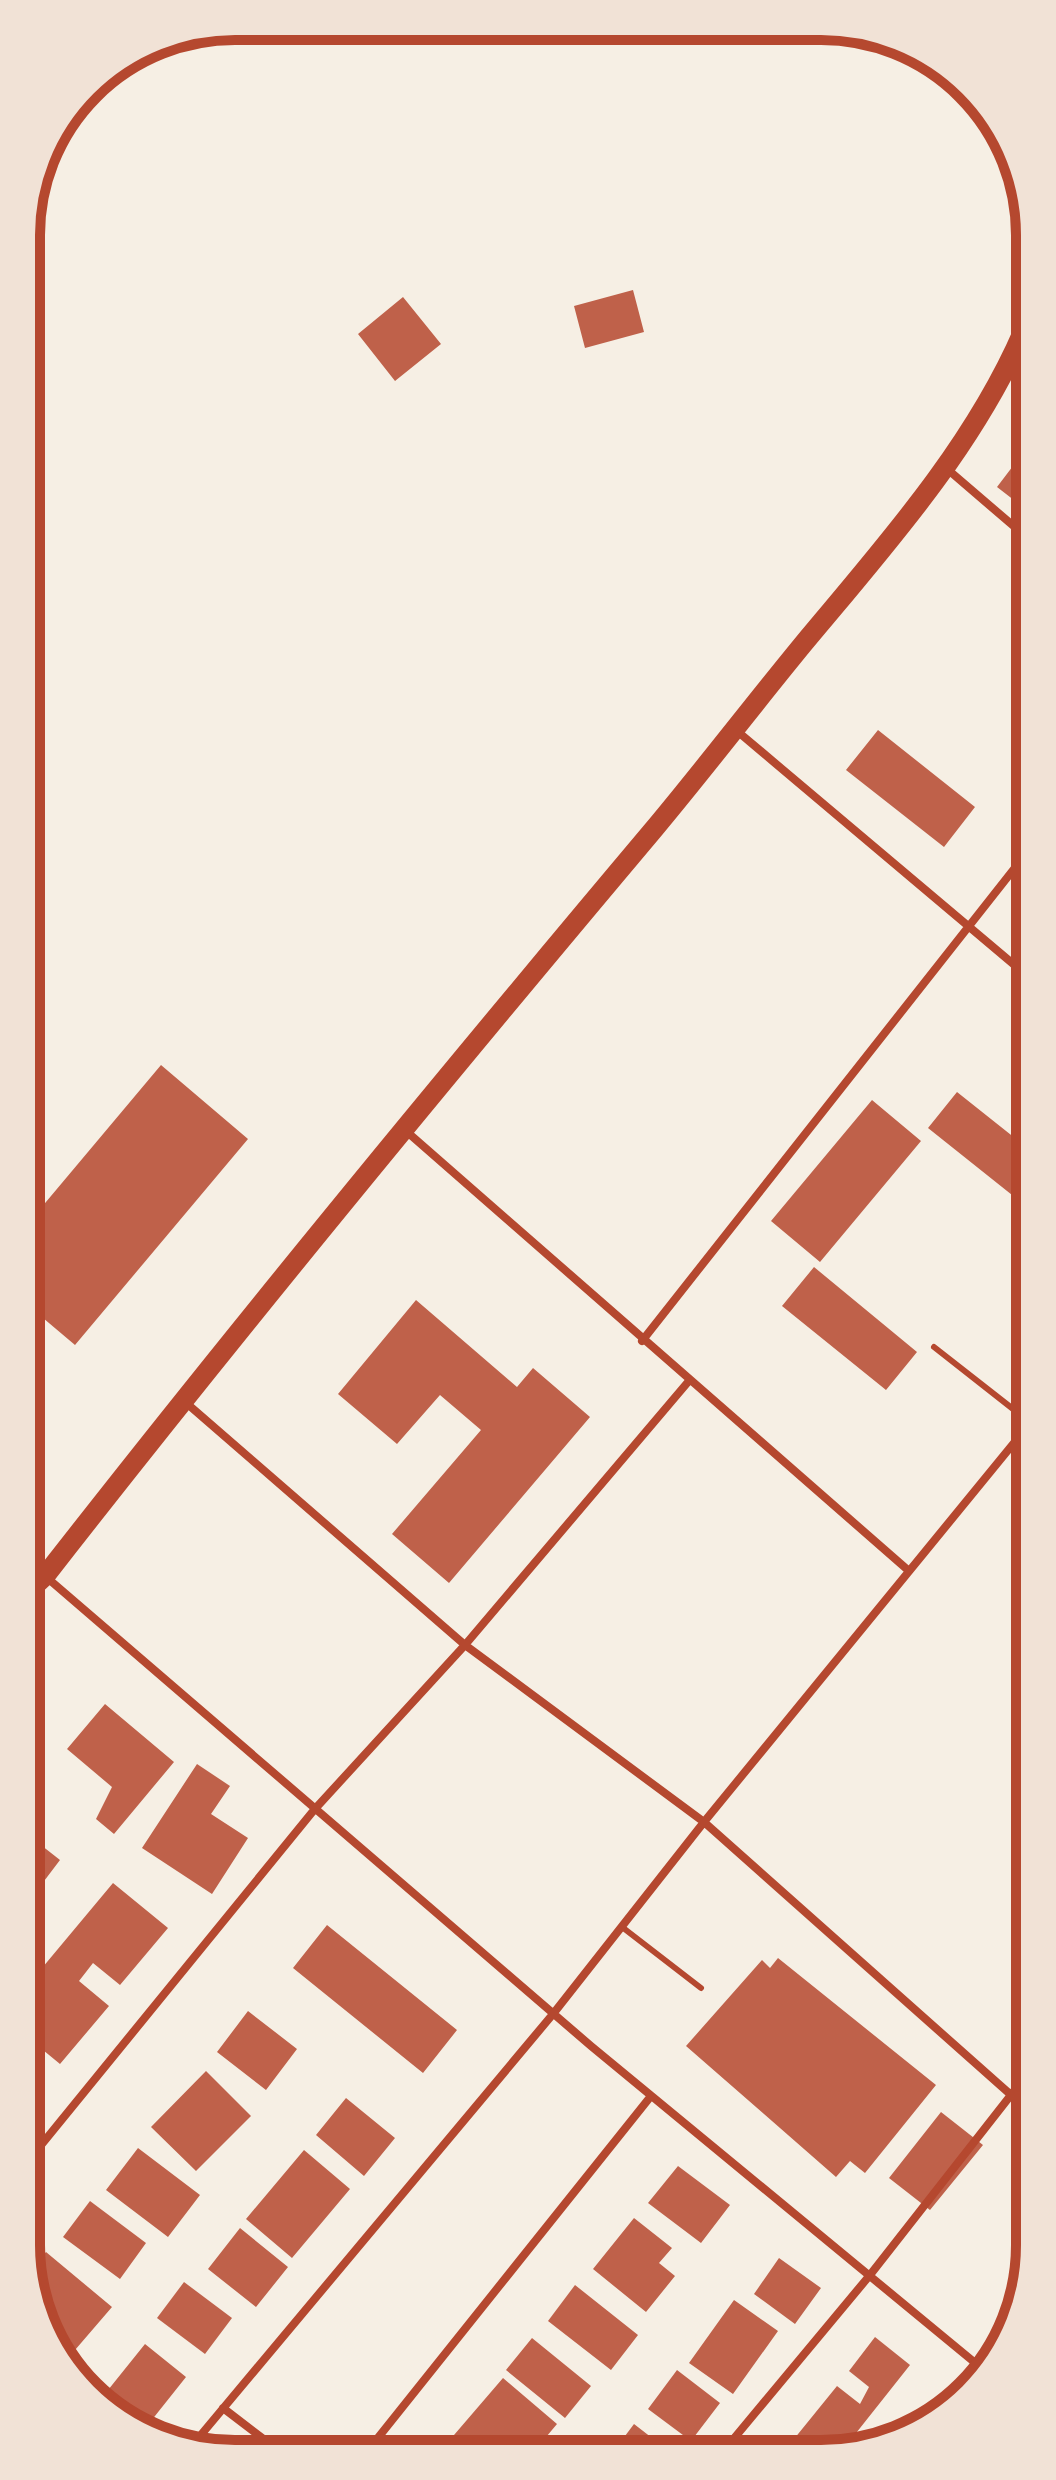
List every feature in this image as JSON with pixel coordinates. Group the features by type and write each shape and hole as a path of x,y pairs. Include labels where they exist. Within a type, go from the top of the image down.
{"main road":[{"path":"40,1580 402,1128 736,731 885,546 944,466 1008,367 1016,348"}],"street":[{"path":"944,466 1016,528"},
{"path":"736,731 1016,967"},
{"path":"642,1341 1016,867"},
{"path":"402,1128 688,1382 909,1571"},
{"path":"40,2146 314,1810 465,1645 688,1382"},
{"path":"183,1401 465,1645 704,1822 1016,2098"},
{"path":"200,2436 553,2014 704,1822 1016,1440"},
{"path":"40,1585 976,2363"},
{"path":"733,2440 870,2275 1016,2087"},
{"path":"376,2440 651,2096"},
{"path":"223,2408 265,2440"}],"lane":[{"path":"934,1347 1016,1411"},
{"path":"622,1927 701,1988"}],"building":[{"path":"633,290 644,332 585,348 574,306"},
{"path":"403,297 441,344 395,381 358,334"},
{"path":"1016,462 1016,502 997,487"},
{"path":"878,730 975,807 944,847 846,770"},
{"path":"161,1065 248,1139 75,1345 40,1315 40,1209"},
{"path":"957,1092 1016,1139 1016,1198 928,1128"},
{"path":"872,1100 921,1141 820,1262 771,1221"},
{"path":"814,1267 917,1352 886,1390 782,1306"},
{"path":"416,1300 517,1387 533,1368 590,1417 449,1583 392,1534 481,1430 440,1395 397,1444 338,1394"},
{"path":"105,1704 174,1762 114,1834 96,1819 112,1787 67,1749"},
{"path":"197,1764 230,1786 211,1814 248,1838 212,1894 142,1848"},
{"path":"40,1844 60,1860 40,1886"},
{"path":"113,1883 168,1928 120,1985 93,1963 79,1981 109,2006 60,2064 40,2048 40,1970"},
{"path":"327,1925 457,2030 423,2073 293,1968"},
{"path":"778,1958 936,2085 865,2173 850,2161 836,2177 686,2046 762,1960 770,1968"},
{"path":"248,2011 297,2049 266,2090 217,2052"},
{"path":"206,2071 251,2116 196,2171 151,2127"},
{"path":"346,2098 395,2138 364,2176 316,2135"},
{"path":"941,2112 983,2145 930,2210 889,2178"},
{"path":"138,2148 200,2195 168,2237 106,2190"},
{"path":"304,2150 350,2189 292,2258 246,2219"},
{"path":"678,2166 730,2205 701,2243 648,2203"},
{"path":"90,2201 146,2243 120,2279 63,2237"},
{"path":"634,2218 672,2248 659,2263 675,2276 646,2312 593,2269"},
{"path":"240,2228 288,2267 256,2307 208,2269"},
{"path":"46,2252 112,2307 73,2353 55,2319 47,2295 41,2258"},
{"path":"779,2258 821,2288 795,2324 754,2294"},
{"path":"184,2282 232,2318 205,2354 157,2318"},
{"path":"575,2285 638,2335 611,2370 548,2321"},
{"path":"734,2300 778,2331 733,2394 689,2363"},
{"path":"875,2337 910,2365 853,2437 795,2440 837,2386 860,2404 869,2387 849,2371"},
{"path":"532,2338 591,2386 565,2418 506,2370"},
{"path":"145,2344 186,2377 151,2421 106,2392"},
{"path":"677,2370 720,2403 692,2440 648,2409"},
{"path":"503,2378 557,2424 544,2440 460,2440 454,2435"},
{"path":"634,2424 655,2440 622,2440"}]}
